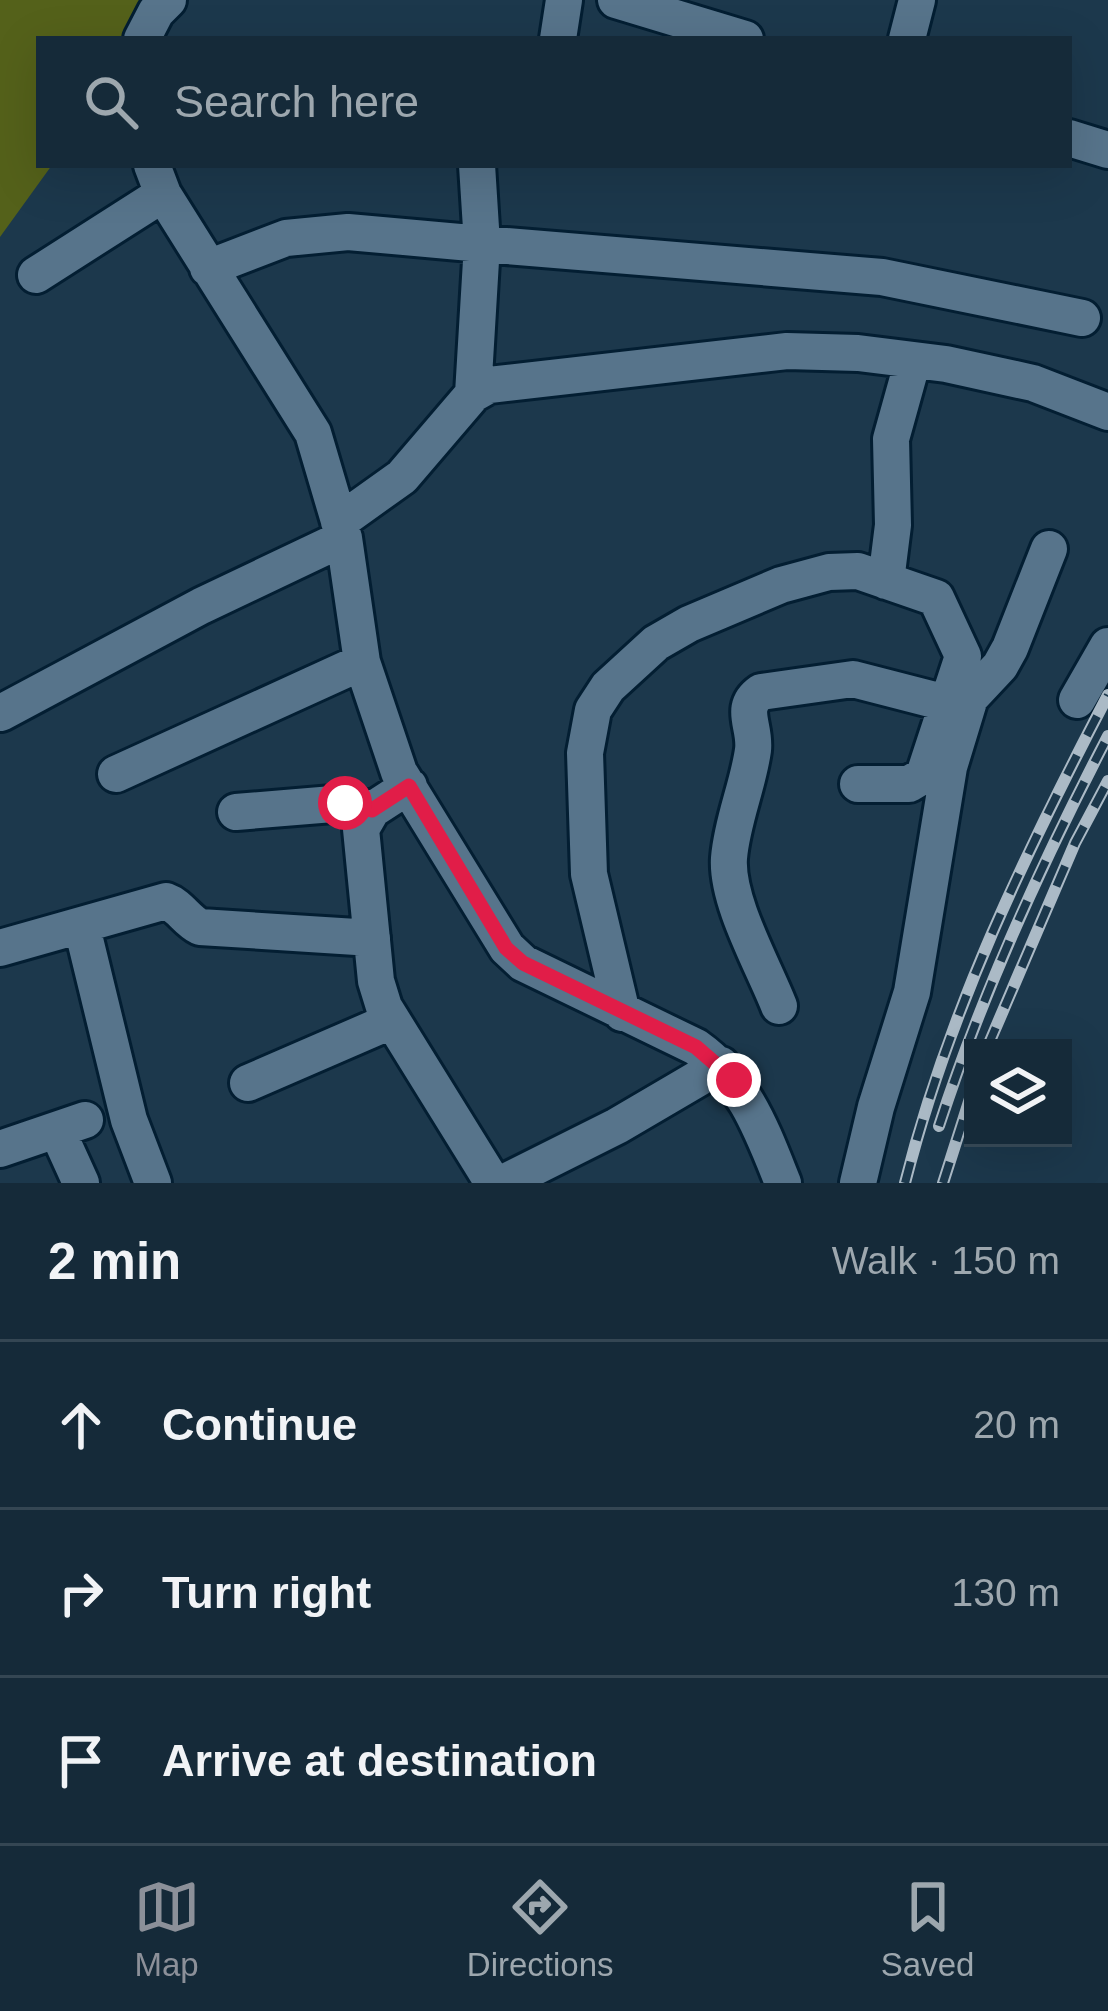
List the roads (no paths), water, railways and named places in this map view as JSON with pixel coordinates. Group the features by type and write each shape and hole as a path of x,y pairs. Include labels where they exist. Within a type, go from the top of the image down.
{"street":[{"path":"144,36 156,12 169,0"},
{"path":"558,36 564,0"},
{"path":"616,0 735,36"},
{"path":"909,36 917,0"},
{"path":"1072,139 1108,150"},
{"path":"473,394 482,244 478,168"},
{"path":"36,275 158,180 313,434 341,530 362,662 399,772 506,948 523,963 696,1047 721,1065 745,1097 770,1178"},
{"path":"208,268 286,238 348,232 881,277 1082,318"},
{"path":"1,713 341,530 402,477 473,394 489,385 788,351 858,352 1033,383 1108,412"},
{"path":"886,581 893,526 891,440 913,360"},
{"path":"858,1183 912,992 949,767 970,698 1010,648 1049,549"},
{"path":"622,1012 589,874 585,753 593,710 629,664 689,624 781,585 829,572 858,571 936,598 963,656 924,775 917,781 858,784"},
{"path":"1077,700 1108,646"},
{"path":"116,774 362,662"},
{"path":"779,1006 728,874 754,746 747,709 752,699 761,692 853,679 950,704"},
{"path":"409,786 372,810 361,829 376,981 391,1021 493,1183"},
{"path":"236,812 345,803 372,810"},
{"path":"0,948 166,901 176,904 200,927 372,938"},
{"path":"82,927 129,1120 153,1183"},
{"path":"248,1083 391,1021"},
{"path":"503,1183 617,1126 721,1065"},
{"path":"0,1149 71,1125 81,1183"}],"railway":[{"path":"905,1183 944,1056 992,933 1108,695"},
{"path":"939,1126 1015,928 1108,736"},
{"path":"991,1039 1075,843 1108,781"},
{"path":"943,1183 964,1117"}]}
